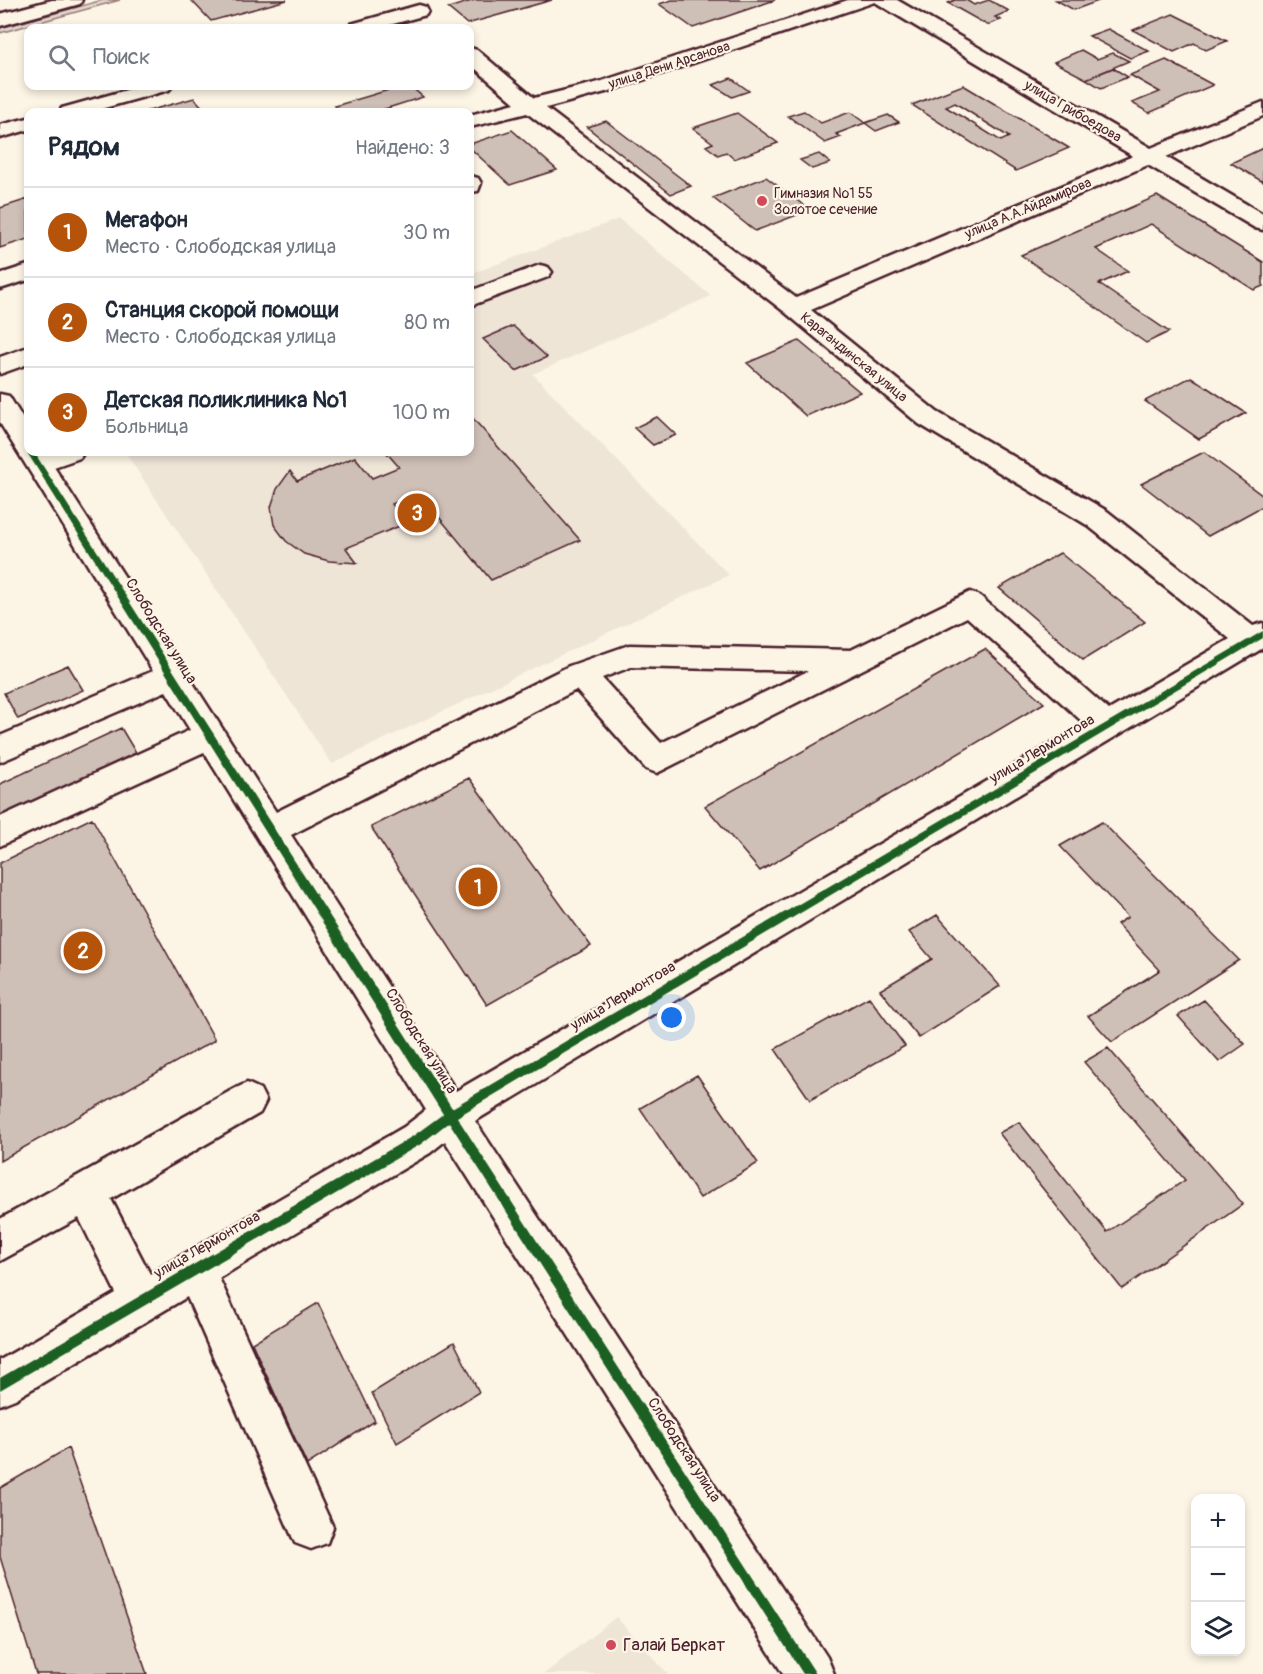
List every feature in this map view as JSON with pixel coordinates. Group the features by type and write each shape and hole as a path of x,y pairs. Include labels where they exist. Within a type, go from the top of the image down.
{"street":[{"path":"0,20 73,0"},
{"name":"улица Дени Арсанова","path":"474,120 606,86 867,0"},
{"name":"улица Грибоедова","path":"883,0 1263,222"},
{"path":"372,24 419,11"},
{"name":"Карагандинская улица","path":"474,57 531,106 794,308 928,418 1097,518 1257,638"},
{"path":"83,108 148,90"},
{"name":"улица А.А.Айдамирова","path":"794,308 1263,108"},
{"path":"0,132 24,125"},
{"path":"474,297 540,272"},
{"path":"0,282 24,273"},
{"path":"0,366 24,357"},
{"name":"Слободская улица","path":"0,402 24,440"},
{"name":"Слободская улица","path":"34,456 269,831 810,1674"},
{"path":"580,674 657,760 970,603 1108,727"},
{"name":"улица Лермонтова","path":"0,1384 417,1140 450,1115 1257,638"},
{"path":"269,831 580,674 628,656 854,661"},
{"path":"0,750 171,676"},
{"path":"0,832 210,735"},
{"path":"0,1241 247,1101"},
{"path":"87,1192 142,1301"},
{"path":"195,1270 311,1527"}],"shaded area":[{"path":"103,0 120,0 33,24 24,24 24,26 0,33 0,28"},
{"path":"619,219 711,296 533,374 729,575 332,764 128,456 474,456 474,273"},
{"name":"Галай Беркат","path":"616,1617 668,1674 544,1674"}],"building":[{"path":"191,0 287,0 211,21"},
{"path":"475,0 552,0 467,24 448,8"},
{"path":"672,0 775,0 693,28 659,4"},
{"path":"955,0 966,0 974,5 989,0 1009,11 995,17 1001,20 987,25 948,3"},
{"path":"1056,0 1101,0 1074,10"},
{"path":"1173,14 1227,41 1206,50 1194,43 1174,52 1133,30"},
{"path":"1108,29 1149,51 1130,58 1089,36"},
{"path":"1081,50 1097,59 1113,53 1129,61 1086,79 1054,62"},
{"path":"1166,60 1213,85 1149,113 1132,103 1160,92 1130,75"},
{"path":"1113,68 1128,77 1101,88 1086,79"},
{"path":"731,78 749,91 732,97 713,85"},
{"path":"963,85 1069,148 1016,171 912,105","holes":["955,103 1009,137 1001,141 946,107"]},
{"path":"389,90 415,90 423,97 388,108 337,108 335,106"},
{"path":"194,98 203,108 158,108"},
{"path":"804,111 821,123 850,112 865,123 836,134 841,137 825,143 788,116"},
{"path":"737,113 778,143 734,159 726,152 718,155 706,146 713,143 693,128"},
{"path":"888,115 899,122 876,131 865,123"},
{"path":"606,121 691,186 671,194 587,127"},
{"path":"512,130 557,170 510,185 474,152 474,143"},
{"path":"1263,148 1263,182 1231,163"},
{"path":"819,154 830,163 812,169 800,160"},
{"path":"766,177 810,210 755,231 713,198"},
{"path":"1157,196 1263,262 1263,286 1254,290 1151,224 1096,249 1128,271 1099,284 1169,332 1146,343 1021,255"},
{"path":"24,200 24,240 0,248 0,208"},
{"path":"513,326 547,357 516,371 483,339"},
{"path":"799,341 860,392 806,416 747,363"},
{"path":"1191,377 1246,413 1199,439 1145,401"},
{"path":"657,417 676,435 653,445 634,428"},
{"path":"474,420 580,540 491,580 419,493 392,504 407,523 346,548 357,563 329,561 304,554 286,541 274,525 271,507 277,489 290,471 297,481 355,457 372,478 399,467 389,456 474,456"},
{"path":"1204,452 1263,496 1263,506 1208,536 1141,484"},
{"path":"1060,553 1145,622 1083,660 999,588"},
{"path":"985,649 1044,703 760,871 705,806"},
{"path":"68,665 83,690 18,719 4,693"},
{"path":"121,728 136,753 0,817 0,784"},
{"path":"469,778 591,946 487,1005 371,827"},
{"path":"92,818 215,1040 0,1161 0,863"},
{"path":"1102,822 1239,960 1112,1042 1088,1016 1160,970 1117,924 1128,917 1060,846"},
{"path":"937,915 1000,986 919,1038 880,990 932,959 909,932"},
{"path":"869,997 905,1046 810,1100 775,1049"},
{"path":"1204,1000 1245,1044 1219,1062 1178,1016"},
{"path":"1108,1048 1243,1204 1122,1289 999,1133 1019,1122 1107,1232 1185,1180 1084,1062"},
{"path":"697,1075 758,1163 700,1198 640,1108"},
{"path":"318,1303 375,1421 307,1465 252,1343"},
{"path":"454,1342 479,1392 397,1443 372,1393"},
{"path":"68,1448 147,1674 36,1674 0,1557 0,1488"}],"cycle path":[{"path":"34,456 450,1115 810,1674"},
{"path":"0,1384 417,1140 450,1115 1263,634"}],"place":[{"name":"Гимназия №1 55 Золотое сечение","path":"762,201"},
{"name":"Детская поликлиника №1","path":"417,513"},
{"name":"Мегафон","path":"478,887"},
{"name":"Станция скорой помощи","path":"83,951"},
{"name":"Галай Беркат","path":"611,1645"}]}
